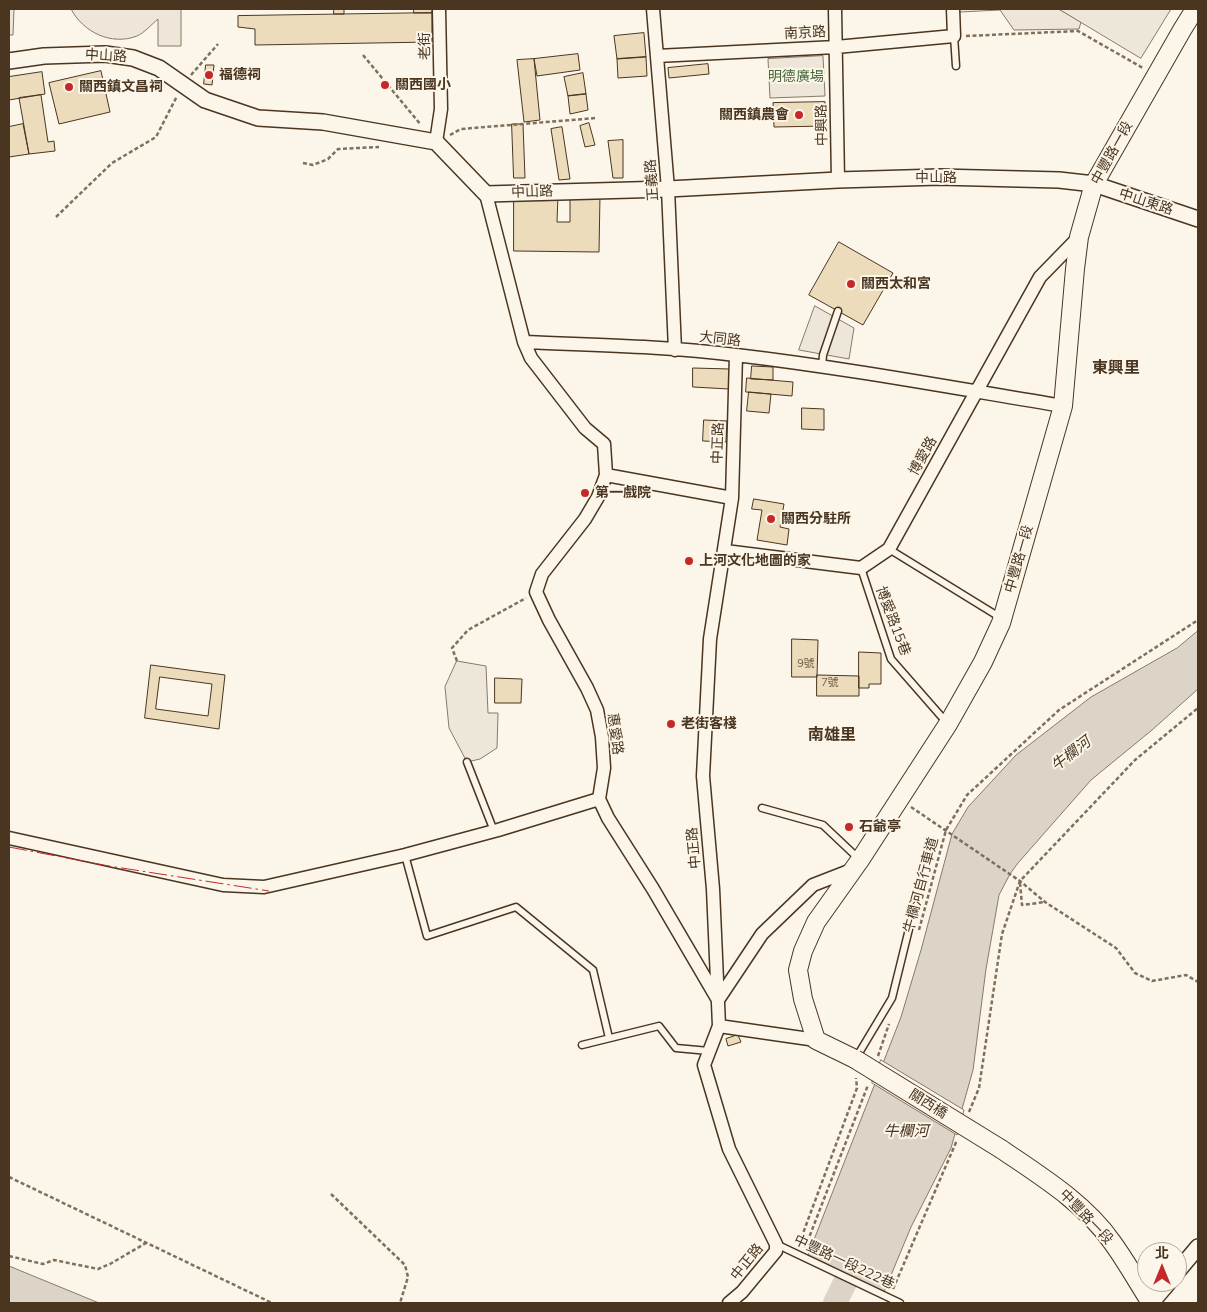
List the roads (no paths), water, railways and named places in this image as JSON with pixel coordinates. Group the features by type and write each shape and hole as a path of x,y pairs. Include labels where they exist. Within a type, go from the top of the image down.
{"main road":[{"name":"中豐路一段","path":"816,1040 803,999 798,970 803,951 816,922 857,864 948,724 983,662 1002,618 1063,406 1079,236 1094,184 1195,9"},
{"path":"816,1040 855,1059"},
{"name":"關西橋","path":"855,1059 1001,1149"},
{"name":"中豐路一段","path":"1001,1149 1058,1188 1094,1221 1111,1241 1151,1303"}],"street":[{"name":"老街","path":"436,142 441,109 440,9"},
{"name":"正義路","path":"653,9 668,189 675,350"},
{"name":"中興路","path":"835,9 838,180"},
{"path":"953,9 954,36"},
{"name":"南京路","path":"657,56 836,47 954,36"},
{"name":"中山路","path":"9,61 44,56 105,54 133,58 159,68 205,100 258,118 323,122 436,142"},
{"path":"436,142 486,194 524,342 531,358 585,428 604,444 606,475 732,498"},
{"name":"中山路","path":"486,194 668,189 940,177 1059,180 1094,184"},
{"name":"中山東路","path":"1094,184 1198,219"},
{"name":"博愛路","path":"861,568 889,549 1040,276 1079,236"},
{"name":"大同路","path":"524,342 736,355 1063,406"},
{"name":"中正路","path":"729,1303 742,1292 776,1251 776,1244 729,1149 704,1065 719,1026 713,889 703,776 710,639 732,498 736,355"},
{"name":"惠愛路","path":"599,799 604,768 602,737 597,710 536,592 542,574 585,519 598,497 606,475"},
{"path":"724,551 861,568"},
{"path":"9,838 223,885 264,887 404,855 494,831 599,799 608,818 718,1000 762,934 813,885 857,864"},
{"path":"719,1026 816,1040"},
{"path":"1187,1260 1198,1247"},
{"path":"1151,1303 1160,1292"}],"lane":[{"path":"954,36 956,66"},
{"path":"822,367 838,311"},
{"path":"889,549 1002,618"},
{"name":"博愛路15巷","path":"861,568 891,660 948,724"},
{"path":"467,762 494,831"},
{"path":"762,808 823,825 857,864"},
{"path":"404,855 427,936 516,907 593,970 609,1038"},
{"path":"855,1059 892,998 909,929"},
{"path":"582,1045 659,1026 676,1048 709,1051"},
{"name":"中豐路一段222巷","path":"776,1244 900,1303"}],"water":[{"name":"牛欄河","path":"1198,631 1198,689 1091,780 1018,863 999,895 986,969 973,1070 951,1148 911,1227 884,1292 808,1255 901,1017 952,834 968,807 1016,755 1091,697 1177,648"},
{"path":"9,1266 99,1303 9,1303"}],"waterway":[{"name":"牛欄河","path":"835,1303 858,1252"}],"place":[{"name":"福德祠","path":"209,75"},
{"name":"關西國小","path":"385,85"},
{"name":"關西鎮文昌祠","path":"69,87"},
{"name":"關西鎮農會","path":"799,115"},
{"name":"關西太和宮","path":"851,284"},
{"name":"第一戲院","path":"585,493"},
{"name":"關西分駐所","path":"771,519"},
{"name":"上河文化地圖的家","path":"689,561"},
{"name":"老街客棧","path":"671,724"},
{"name":"石爺亭","path":"849,827"}],"district":[{"name":"東興里","path":"1116,368"},
{"name":"南雄里","path":"832,735"}],"park label":[{"name":"明德廣場","path":"796,77"}]}
